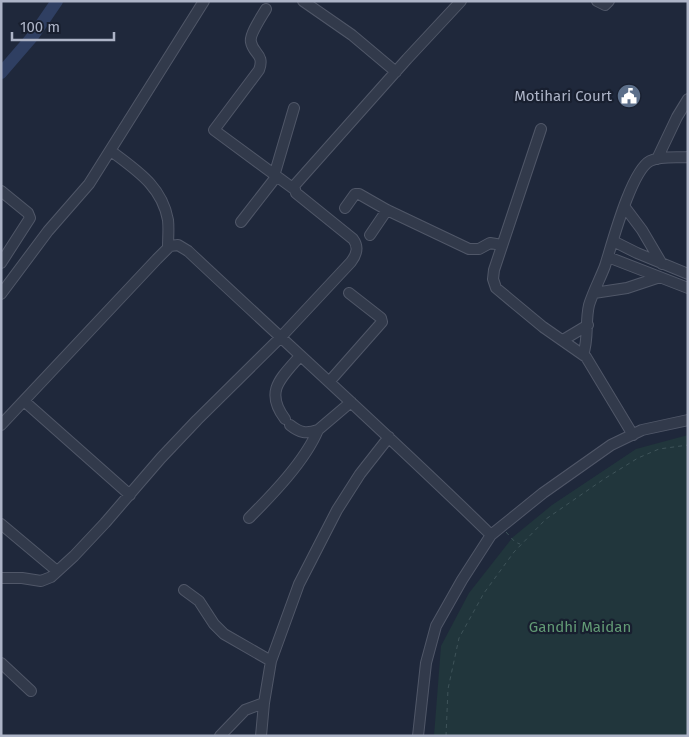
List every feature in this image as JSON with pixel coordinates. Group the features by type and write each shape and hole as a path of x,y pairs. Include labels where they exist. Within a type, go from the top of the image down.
{"street":[{"path":"1,294 48,231 89,184 204,1"},
{"path":"303,1 352,35 396,72"},
{"path":"294,189 296,183 462,1"},
{"path":"597,1 605,5 608,1"},
{"path":"1,578 44,581 74,556 161,458 280,338 351,262 357,252 356,244 352,239 296,193 294,189 275,177 214,130 259,70 261,58 251,44 251,38 266,9"},
{"path":"657,159 688,99"},
{"path":"241,222 275,177 294,108"},
{"path":"541,129 493,276 496,288 591,363 622,420 633,435"},
{"path":"111,151 147,179 154,188 165,210 168,221 168,247"},
{"path":"583,355 587,342 589,306 608,257 624,206 644,166 657,159 688,157"},
{"path":"1,191 30,216 29,222 1,263"},
{"path":"345,208 357,194 469,249 479,249 490,244 502,245"},
{"path":"624,206 642,230 662,264"},
{"path":"370,235 387,210"},
{"path":"613,241 688,274"},
{"path":"1,425 168,247 178,245 188,251 280,338 389,436 491,535"},
{"path":"608,257 688,288"},
{"path":"594,293 626,288 660,276"},
{"path":"328,382 382,322 381,318 349,293"},
{"path":"563,340 588,325"},
{"path":"300,356 283,376 276,388 275,403 288,422 300,432 306,433 318,430"},
{"path":"24,401 130,494"},
{"path":"249,518 283,482 312,442 318,430 351,402"},
{"path":"418,736 426,663 436,626 462,580 491,535 566,475 598,454 642,430 688,420"},
{"path":"261,736 271,660 299,584 337,510 360,474 389,436"},
{"path":"1,524 57,571"},
{"path":"184,590 199,601 214,624 224,634 271,660"},
{"path":"1,663 31,691"},
{"path":"220,736 246,710 264,703"}],"path":[{"path":"446,736 448,689 459,638 484,593 514,552 546,519 638,458 659,449 688,445"},
{"path":"501,527 515,542 521,544"}],"green space":[{"name":"Gandhi Maidan","path":"688,435 688,736 434,736 441,646 469,593 513,537 552,505 636,449"}],"waterway":[{"path":"1,73 33,36 57,1"}],"place":[{"name":"Motihari Court","path":"629,96"}]}
